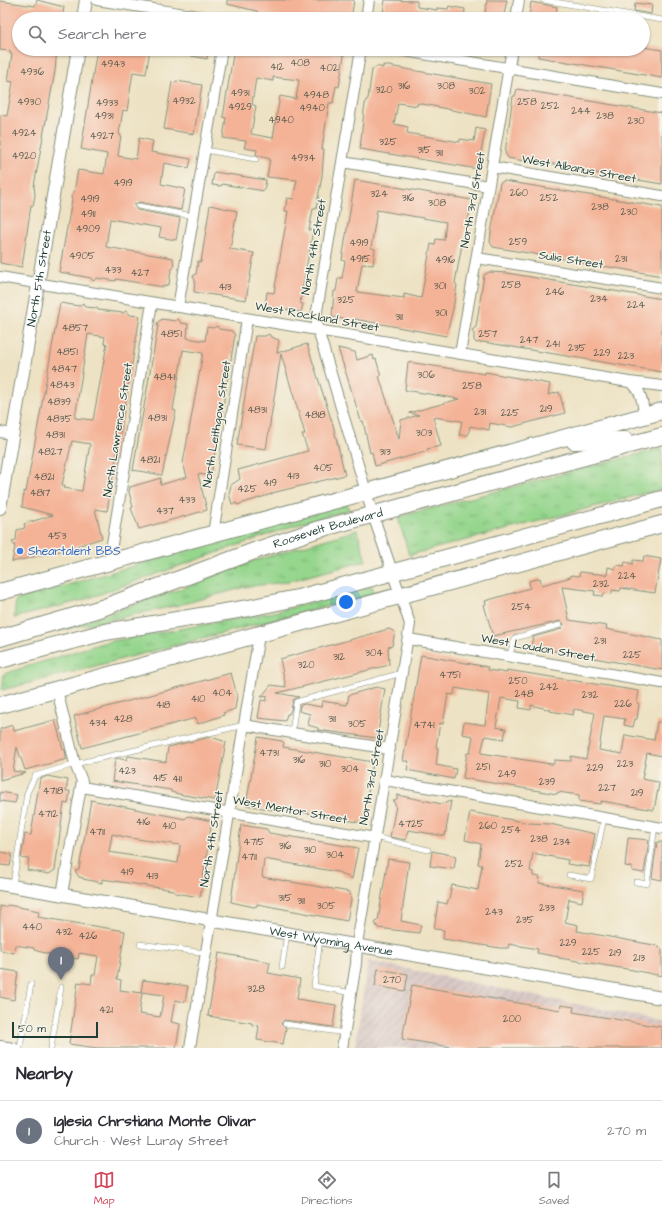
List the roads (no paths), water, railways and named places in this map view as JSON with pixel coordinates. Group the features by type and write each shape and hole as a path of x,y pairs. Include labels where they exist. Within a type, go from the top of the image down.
{"highway":[{"name":"Roosevelt Boulevard","path":"0,592 662,411"},
{"name":"Roosevelt Boulevard","path":"0,638 108,606 287,540 655,438"},
{"path":"551,442 655,438"},
{"path":"8,658 105,632 276,603 392,573 662,499"},
{"path":"0,706 661,524"}],"street":[{"path":"84,12 86,0"},
{"path":"97,0 173,12"},
{"path":"367,12 369,0"},
{"path":"517,12 519,0"},
{"name":"North 5th Street","path":"0,508 77,56"},
{"path":"178,307 221,56"},
{"name":"North 4th Street","path":"360,56 316,312 318,330 373,515"},
{"path":"434,56 662,94"},
{"name":"North 3rd Street","path":"460,354 511,56"},
{"path":"342,162 488,186"},
{"name":"West Albanus Street","path":"492,167 662,196"},
{"name":"Sulis Street","path":"477,258 662,288"},
{"name":"West Rockland Street","path":"0,277 629,382 662,386"},
{"name":"North Lawrence Street","path":"109,562 152,303"},
{"name":"North Leithgow Street","path":"213,534 247,319"},
{"path":"629,382 639,391 645,416"},
{"path":"0,432 12,434"},
{"name":"North 3rd Street","path":"342,1048 352,993 357,944 409,639 409,618 392,573 373,515"},
{"name":"North 4th Street","path":"190,1048 259,635"},
{"name":"West Loudon Street","path":"409,639 662,683"},
{"path":"57,690 75,764 81,776 82,787 62,894"},
{"path":"244,725 390,750"},
{"path":"385,780 658,827"},
{"name":"West Mentor Street","path":"82,787 375,837"},
{"name":"West Wyoming Avenue","path":"0,884 357,944 662,998"},
{"path":"0,1046 14,1048"}],"lane":[{"path":"543,0 614,12"},
{"path":"650,18 662,20"},
{"path":"205,150 256,159"},
{"path":"138,206 193,216"},
{"path":"509,657 515,638 560,625"},
{"path":"292,733 296,702 403,673"},
{"path":"12,886 27,793 35,776 75,764 244,725"},
{"path":"569,875 591,879 604,818"},
{"path":"636,882 647,884 658,827"},
{"path":"375,837 428,850"},
{"path":"282,967 287,932"},
{"path":"320,938 314,986 352,993"},
{"path":"140,944 206,953"},
{"path":"20,1048 31,984"},
{"path":"51,1048 62,987"},
{"path":"285,1024 345,1033"}],"place":[{"name":"Sheartalent BBS","path":"20,551"},
{"name":"Iglesia Chrstiana Monte Olivar","path":"61,980"}]}
